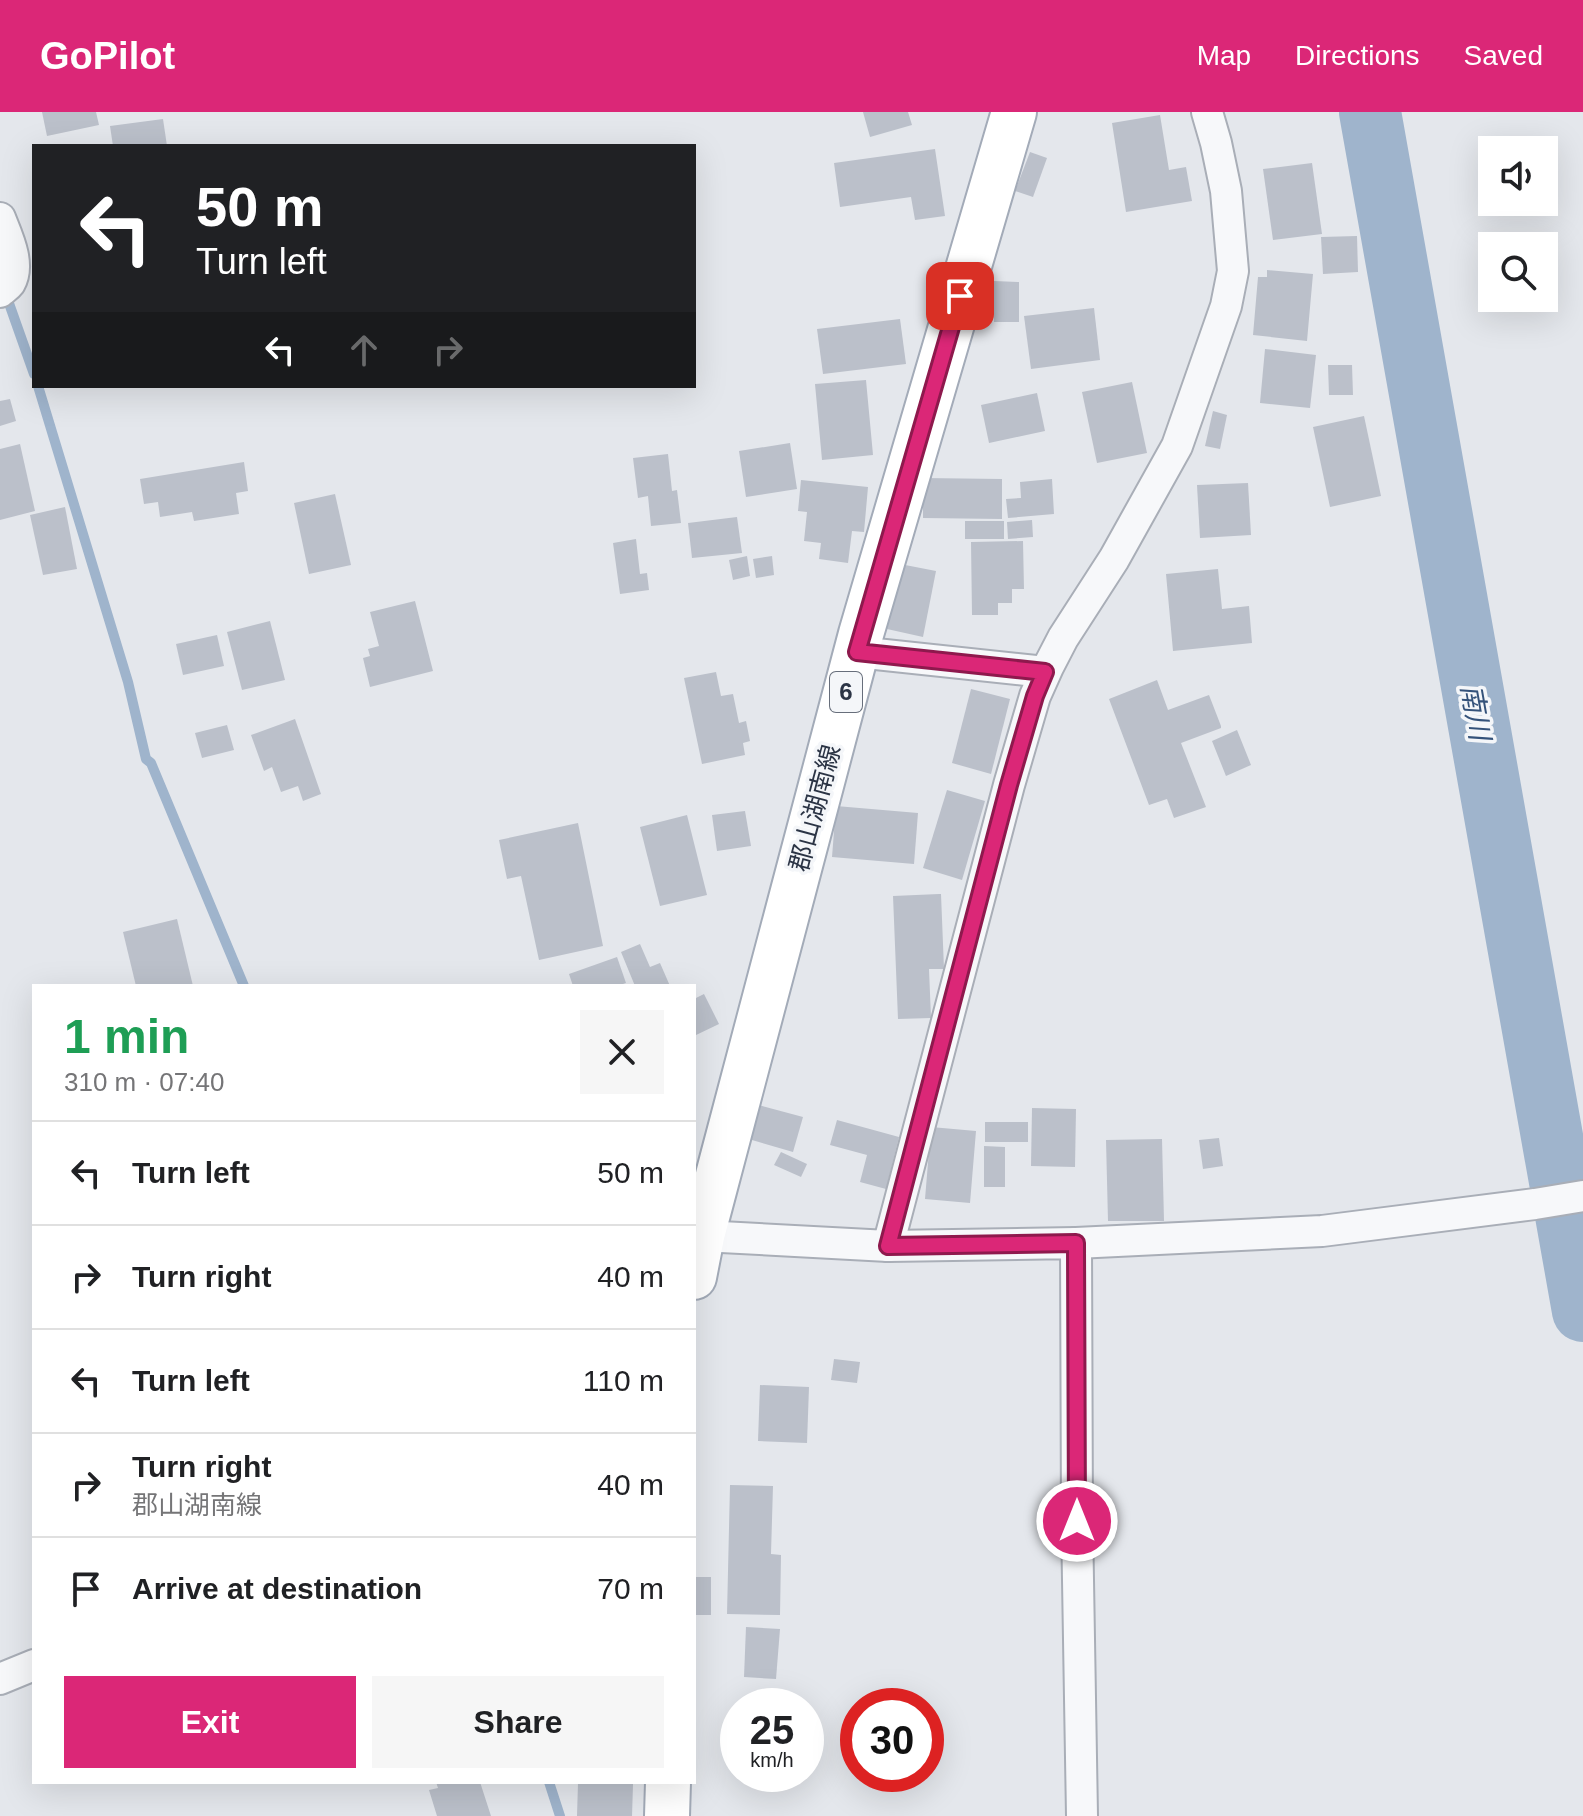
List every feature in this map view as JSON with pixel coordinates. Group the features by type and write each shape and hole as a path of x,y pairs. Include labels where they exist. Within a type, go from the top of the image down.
{"main road":[{"name":"郡山湖南線","path":"698,1256 857,652 1014,112"},
{"path":"667,1816 668,1784"}],"street":[{"path":"888,1246 1035,696 1063,638 1114,559 1177,446 1226,306 1233,271 1226,191 1207,112"},
{"path":"0,218 14,265 11,282 0,292"},
{"path":"857,652 1045,672"},
{"path":"698,1256 1322,1231 1583,1196"},
{"path":"1076,1243 1082,1816"},
{"path":"0,1679 32,1666"}],"building":[{"path":"42,112 96,112 99,125 47,136"},
{"path":"863,112 908,112 912,125 870,137"},
{"path":"1160,115 1169,170 1186,167 1192,201 1126,212 1112,123"},
{"path":"163,119 167,144 113,144 110,126"},
{"path":"935,149 945,216 915,220 911,197 840,207 834,163"},
{"path":"1030,152 1047,158 1033,197 1015,191"},
{"path":"1312,163 1322,234 1273,240 1263,169"},
{"path":"1357,236 1358,272 1323,274 1321,237"},
{"path":"1267,270 1313,274 1307,341 1253,335 1258,277 1267,277"},
{"path":"994,281 1019,282 1019,322 994,322"},
{"path":"1094,308 1100,360 1031,369 1024,316"},
{"path":"900,319 906,364 823,374 817,329"},
{"path":"1265,349 1316,355 1310,408 1260,403"},
{"path":"1328,365 1352,365 1353,395 1329,395"},
{"path":"866,380 873,455 822,460 815,384"},
{"path":"1132,382 1147,453 1097,463 1082,392"},
{"path":"1037,393 1045,431 989,443 981,405"},
{"path":"10,399 16,421 0,426 0,401"},
{"path":"1213,411 1227,415 1220,449 1205,446"},
{"path":"1364,416 1381,496 1330,507 1313,427"},
{"path":"790,443 797,489 746,497 739,451"},
{"path":"20,444 35,511 0,520 0,449"},
{"path":"668,454 672,491 677,490 681,523 651,526 648,496 638,498 633,458"},
{"path":"244,462 248,491 236,493 239,514 194,521 192,512 160,517 158,502 144,504 140,479"},
{"path":"923,478 1002,479 1002,519 923,518"},
{"path":"1052,479 1054,514 1008,518 1006,499 1021,498 1020,482"},
{"path":"801,480 868,487 864,532 852,531 848,563 819,559 821,543 804,541 807,512 798,511"},
{"path":"1248,483 1251,535 1200,538 1197,485"},
{"path":"335,494 351,565 309,574 294,503"},
{"path":"65,507 77,569 43,575 30,515"},
{"path":"737,517 742,553 692,558 688,523"},
{"path":"1032,520 1033,537 1008,539 1007,522"},
{"path":"965,521 1004,521 1004,539 965,539"},
{"path":"636,539 640,574 647,573 649,590 620,594 613,543"},
{"path":"1023,541 1024,589 1012,589 1012,603 998,603 998,615 972,615 971,542"},
{"path":"747,556 750,576 733,580 729,560"},
{"path":"772,556 774,575 756,578 753,559"},
{"path":"900,564 936,571 923,637 887,629"},
{"path":"1218,569 1222,609 1249,606 1252,643 1173,651 1166,574"},
{"path":"415,601 433,671 370,687 363,658 370,656 368,649 379,646 370,612"},
{"path":"270,621 285,680 242,690 227,632"},
{"path":"217,635 224,666 183,675 176,644"},
{"path":"716,672 721,696 733,694 739,723 746,721 750,741 743,743 745,755 702,764 684,678"},
{"path":"1157,680 1168,710 1209,695 1221,726 1181,743 1206,807 1174,818 1167,799 1149,805 1109,699"},
{"path":"971,689 1010,699 991,774 952,763"},
{"path":"295,719 321,794 303,801 298,786 281,792 272,767 264,771 251,735"},
{"path":"227,725 234,750 202,758 195,733"},
{"path":"1237,730 1251,765 1226,776 1212,741"},
{"path":"947,790 985,801 962,880 923,868"},
{"path":"836,806 918,813 914,864 832,857"},
{"path":"745,811 751,846 717,851 712,815"},
{"path":"687,815 707,895 660,906 640,827"},
{"path":"578,823 603,946 539,960 521,876 507,879 499,840"},
{"path":"941,894 944,969 929,969 931,1018 898,1019 893,896"},
{"path":"177,919 193,984 136,984 123,932"},
{"path":"640,944 650,967 660,963 669,984 634,984 621,952"},
{"path":"617,957 626,983 572,984 569,974"},
{"path":"704,994 719,1024 696,1035 696,998"},
{"path":"755,1104 803,1117 793,1152 745,1138"},
{"path":"1032,1108 1076,1109 1075,1167 1031,1166"},
{"path":"837,1120 899,1137 886,1189 860,1182 867,1155 830,1145"},
{"path":"985,1122 1028,1122 1028,1142 985,1142"},
{"path":"931,1127 976,1131 970,1203 925,1199"},
{"path":"1219,1138 1223,1166 1203,1169 1199,1140"},
{"path":"1162,1139 1164,1221 1108,1221 1106,1140"},
{"path":"984,1146 1005,1147 1005,1187 984,1187"},
{"path":"781,1152 807,1164 801,1177 774,1165"},
{"path":"834,1359 860,1362 857,1383 831,1380"},
{"path":"760,1385 809,1387 807,1443 758,1441"},
{"path":"730,1485 773,1486 771,1554 781,1555 780,1615 727,1614"},
{"path":"696,1577 711,1577 711,1615 696,1615"},
{"path":"746,1627 780,1629 776,1679 744,1677"},
{"path":"437,1784 481,1784 491,1816 437,1816 429,1790 438,1788"},
{"path":"578,1784 633,1784 632,1816 577,1816"}],"waterway":[{"name":"南川","path":"1370,112 1583,1311"},
{"path":"5,292 32,368"},
{"path":"39,388 128,682 146,759 151,763 243,984"},
{"path":"550,1784 560,1816"}],"route":[{"path":"960,296 857,652 1045,672 1009,785 888,1246 1076,1243 1077,1521"}]}
